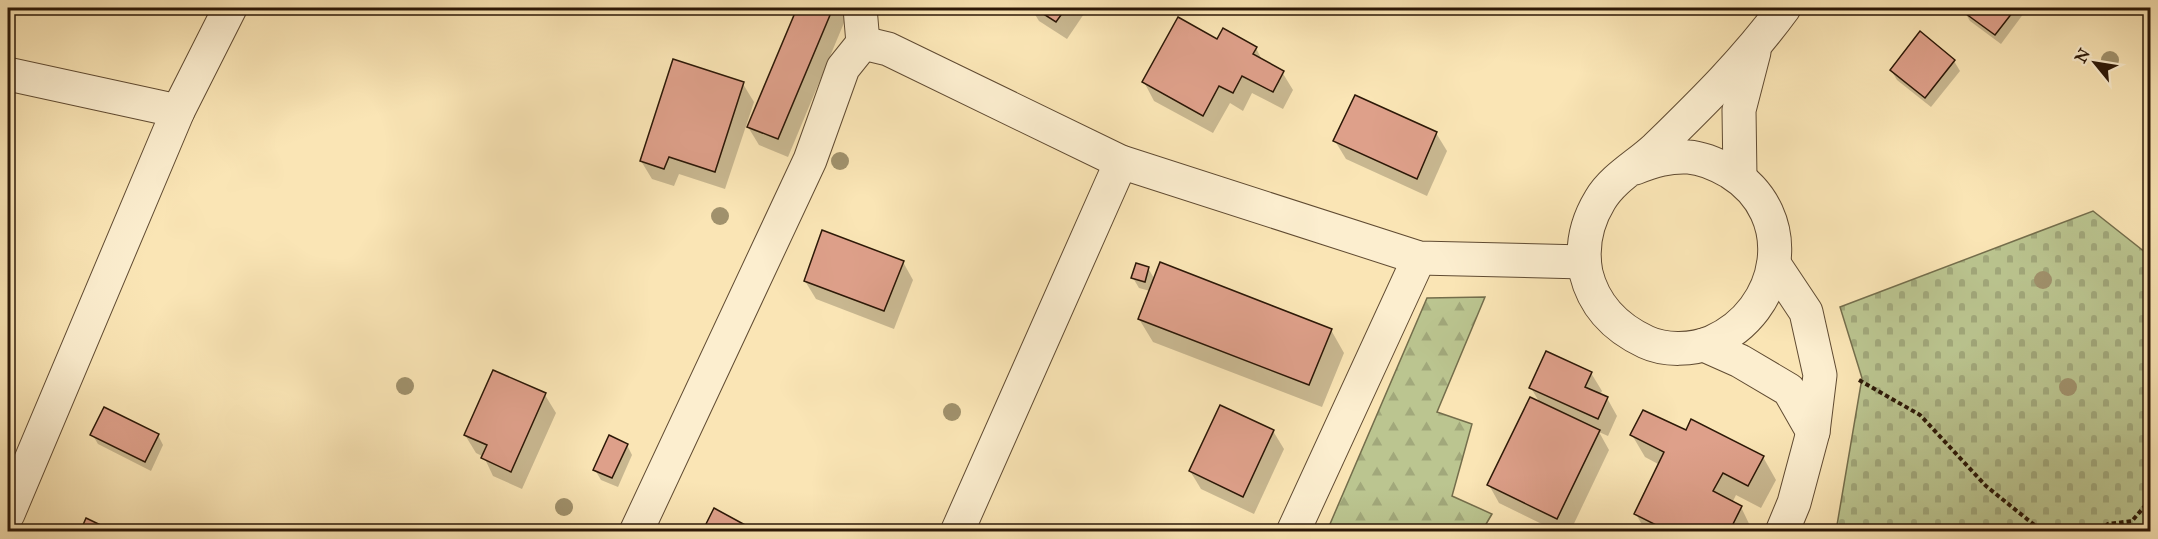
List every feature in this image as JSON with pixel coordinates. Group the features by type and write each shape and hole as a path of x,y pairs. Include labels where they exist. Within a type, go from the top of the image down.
{"street":[{"path":"8,514 178,111 230,8"},
{"path":"636,531 810,160 843,68 863,43 860,8"},
{"path":"1635,168 1662,158 1690,157 1717,164 1740,178 1757,196 1768,217 1774,240 1774,264 1767,291 1751,316 1730,334 1704,345 1676,349 1649,344 1624,332 1604,313 1590,289 1584,262 1584,239 1590,218 1601,197 1616,180 1635,168 1714,92 1755,47 1784,8"},
{"path":"863,43 888,49 1121,162 1419,258 1584,262"},
{"path":"1740,178 1739,111 1755,47"},
{"path":"8,74 178,111"},
{"path":"957,531 1121,162"},
{"path":"1293,531 1419,258"},
{"path":"1774,264 1806,312 1820,375 1814,432 1794,503 1782,531"},
{"path":"1704,345 1740,361 1789,390 1814,432"}],"path":[{"path":"1820,375 1852,376 1920,415 1986,486 2043,531"},
{"path":"2100,531 2108,525 2133,521 2151,500"}],"green space":[{"path":"2093,211 2150,256 2150,531 1836,531 1862,378 1840,307"},
{"path":"1485,297 1437,412 1472,424 1452,496 1492,514 1482,531 1327,531 1427,298"}],"building":[{"path":"797,8 833,8 778,139 747,127"},
{"path":"1034,8 1066,8 1056,22"},
{"path":"1965,8 2016,8 1995,35 1962,11"},
{"path":"1178,17 1217,39 1223,28 1257,47 1253,54 1284,71 1273,92 1242,76 1233,93 1219,86 1203,116 1142,82"},
{"path":"1920,31 1955,60 1925,98 1890,70"},
{"path":"673,59 744,82 715,172 669,157 664,169 640,161"},
{"path":"1355,95 1437,132 1417,179 1333,141"},
{"path":"822,230 904,261 884,311 804,281"},
{"path":"1160,262 1332,329 1309,385 1138,319"},
{"path":"1136,263 1149,267 1145,282 1131,278"},
{"path":"1546,351 1592,372 1585,387 1608,397 1598,419 1529,388"},
{"path":"493,370 546,393 511,472 481,458 487,445 464,435"},
{"path":"1530,397 1600,430 1557,519 1487,485"},
{"path":"1220,405 1274,430 1243,497 1189,471"},
{"path":"104,407 159,434 145,462 90,435"},
{"path":"1643,410 1686,430 1691,419 1764,456 1748,486 1723,473 1713,491 1742,506 1729,532 1670,532 1634,514 1664,452 1630,435"},
{"path":"609,435 628,444 612,478 593,470"},
{"path":"714,508 758,532 702,532"},
{"path":"86,518 115,532 80,532"}]}
